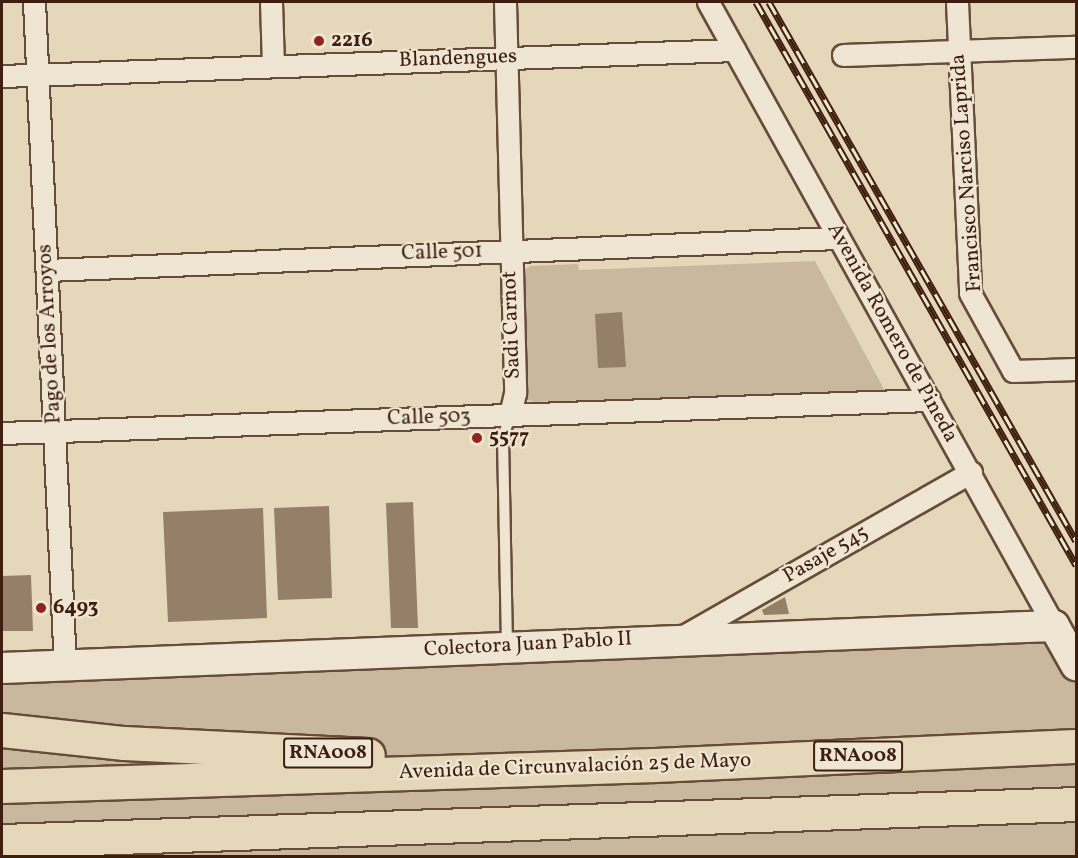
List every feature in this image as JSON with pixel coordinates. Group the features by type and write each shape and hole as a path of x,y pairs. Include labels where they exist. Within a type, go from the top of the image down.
{"highway":[{"name":"RNA008","path":"2,730 124,743 266,751 655,765"},
{"name":"Avenida de Circunvalación 25 de Mayo","path":"2,786 655,765 1068,746"},
{"path":"2,841 1077,804"},
{"path":"242,856 447,827"}],"main road":[{"name":"Colectora Juan Pablo II","path":"2,668 680,639 1054,626"},
{"name":"Avenida Romero de Pineda","path":"1054,626 1077,665"}],"street":[{"name":"Pago de los Arroyos","path":"34,2 65,666"},
{"path":"271,2 273,66"},
{"name":"Sadi Carnot","path":"505,2 515,393 510,415"},
{"name":"Avenida Romero de Pineda","path":"708,2 971,472 1054,626"},
{"name":"Francisco Narciso Laprida","path":"957,2 970,293 1013,371 1077,369"},
{"path":"843,56 1077,47"},
{"name":"Blandengues","path":"2,76 735,50"},
{"name":"Calle 501","path":"47,270 838,238"},
{"name":"Calle 503","path":"2,433 929,400"},
{"name":"Pasaje 545","path":"680,639 971,472"}],"lane":[{"name":"Sadi Carnot","path":"507,646 503,438 510,415"}],"shaded area":[{"path":"815,261 885,391 534,402 525,399 521,272 530,266 578,264 579,270"},
{"path":"1054,626 1076,665 1076,856 2,856 2,668"}],"building":[{"path":"622,312 626,367 598,368 595,314"},
{"path":"413,502 418,628 391,628 386,503"},
{"path":"329,506 332,598 278,600 274,508"},
{"path":"263,508 267,618 168,622 163,512"},
{"path":"31,575 33,631 2,631 2,576"},
{"path":"785,597 789,614 764,615 762,610"}],"railway":[{"path":"756,2 1076,565"},
{"path":"769,2 1076,541"}],"place":[{"name":"2216","path":"319,41"},
{"name":"5577","path":"477,438"},
{"name":"6493","path":"41,608"}]}
